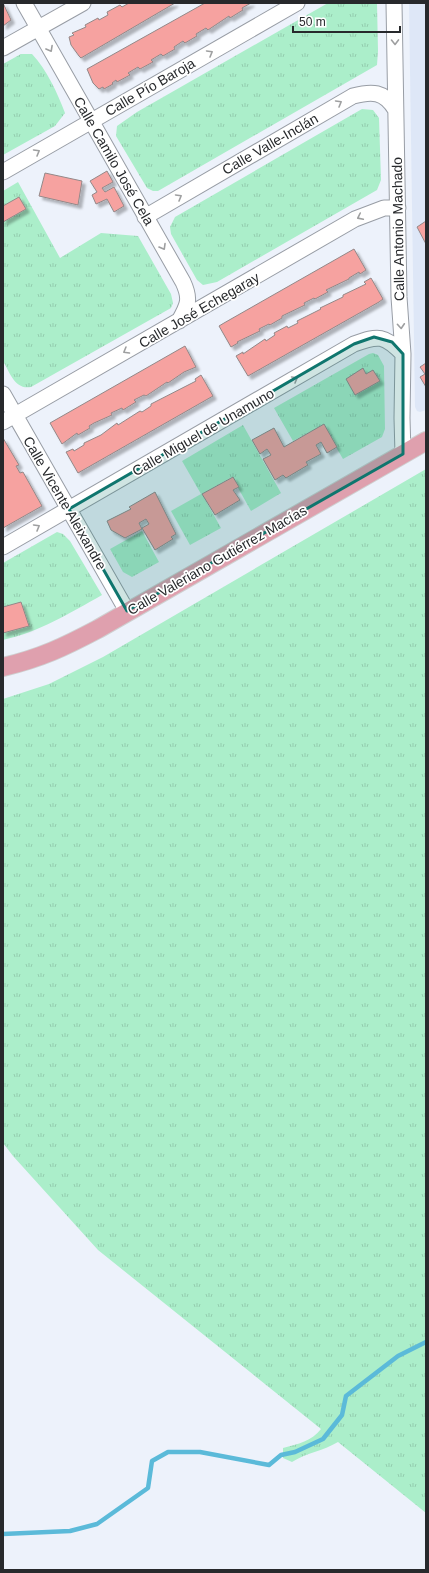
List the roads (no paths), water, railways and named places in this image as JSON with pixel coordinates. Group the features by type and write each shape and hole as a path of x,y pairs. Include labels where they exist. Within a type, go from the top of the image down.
{"main road":[{"name":"Calle Valeriano Gutiérrez Macías","path":"3,667 29,661 57,651 426,441"}],"street":[{"name":"Calle Camilo José Cela","path":"24,3 188,293 187,306 179,321"},
{"path":"3,48 83,3"},
{"name":"Calle Pío Baroja","path":"3,172 297,3"},
{"name":"Calle Antonio Machado","path":"394,3 399,297 403,354 403,454"},
{"name":"Calle Valle-Inclán","path":"145,217 353,96 369,92 383,96 390,101 395,109"},
{"name":"Calle José Echegaray","path":"9,418 356,219 384,208 398,208"},
{"name":"Calle Miguel de Unamuno","path":"3,547 354,344 374,337 392,342 403,354"},
{"name":"Calle Vicente Aleixandre","path":"3,394 9,418 69,509 127,611"}],"waterway":[{"path":"3,1534 70,1531 97,1524 148,1488 152,1461 168,1452 200,1452 269,1465 281,1455 295,1452 323,1439 342,1415 346,1396 398,1356 426,1342"}]}
